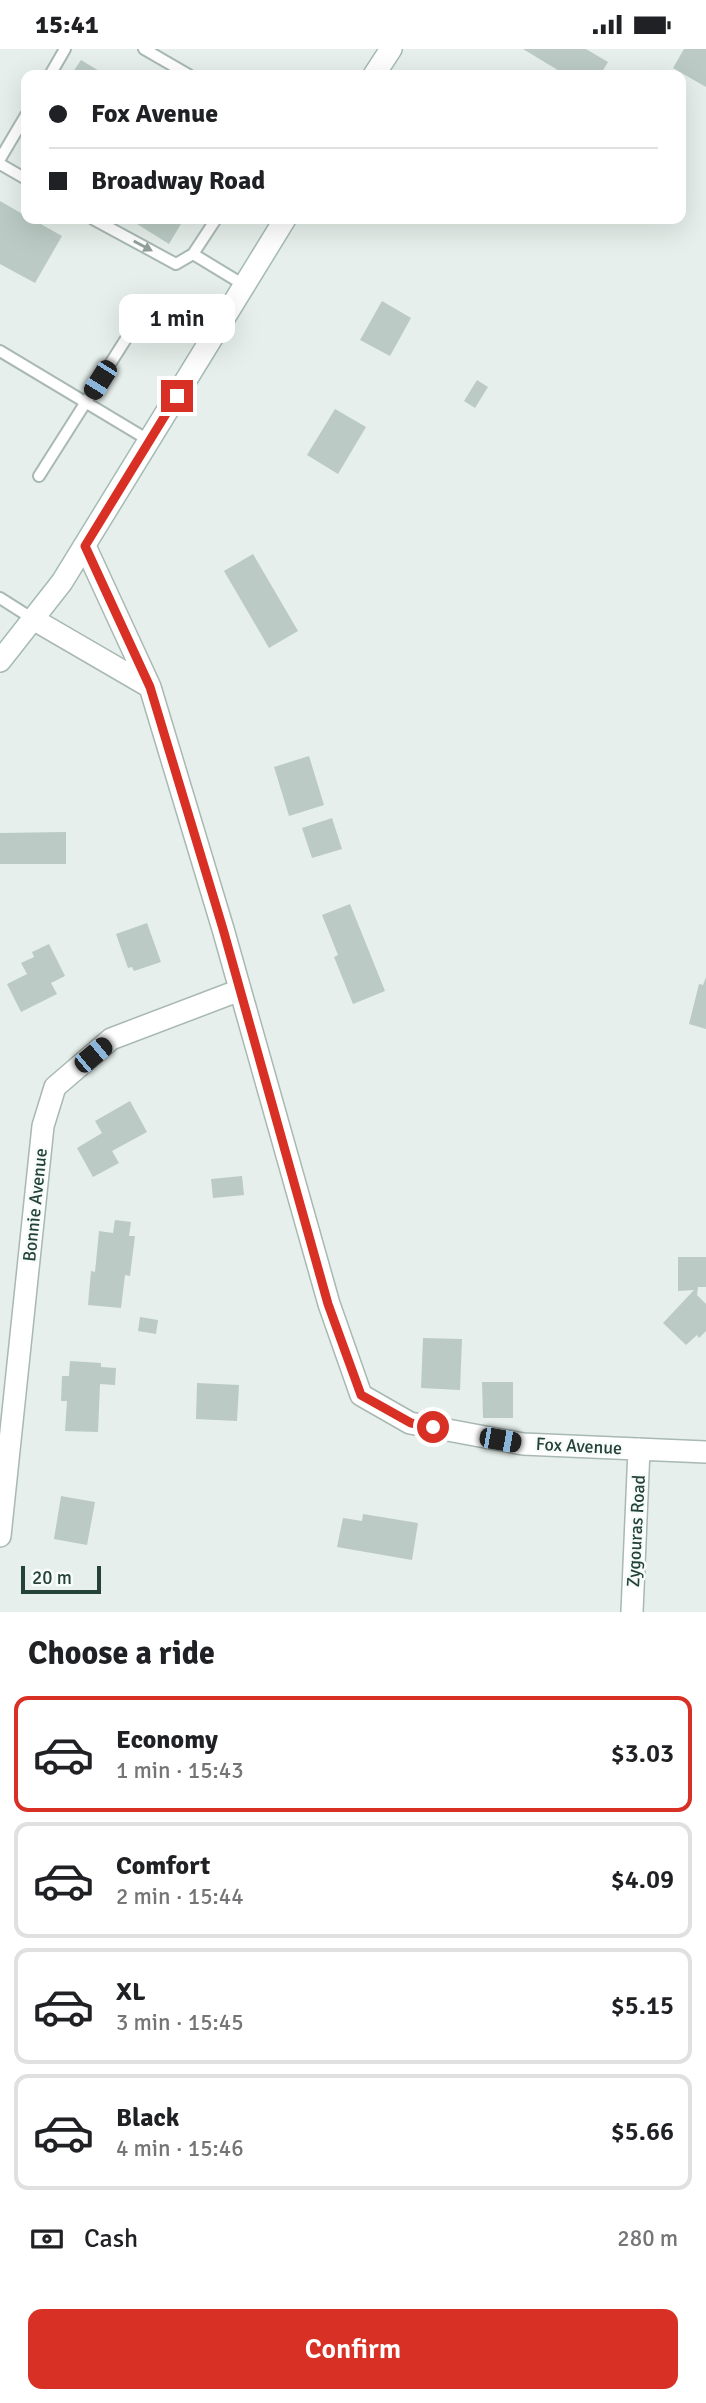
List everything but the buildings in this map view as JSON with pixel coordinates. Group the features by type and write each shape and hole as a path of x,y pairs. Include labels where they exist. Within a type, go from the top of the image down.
{"street":[{"path":"377,70 391,49"},
{"path":"0,661 62,582 282,224"},
{"name":"Fox Avenue","path":"85,546 150,687 240,990 328,1304 361,1395 411,1423 523,1444 706,1452"},
{"path":"33,619 150,687"},
{"name":"Bonnie Avenue","path":"0,1536 6,1418 43,1126 55,1087 111,1039 240,990"},
{"name":"Zygouras Road","path":"632,1612 639,1449"}],"lane":[{"path":"53,70 65,49"},
{"path":"144,49 180,70"},
{"path":"21,124 0,162 21,176"},
{"path":"102,224 176,264 193,254 213,224"},
{"path":"193,254 244,285"},
{"path":"39,476 143,312"},
{"path":"0,351 150,440"},
{"path":"0,598 33,619"}],"route":[{"path":"177,396 85,546 150,687 223,929 328,1304 361,1395 411,1423 433,1427"}]}
